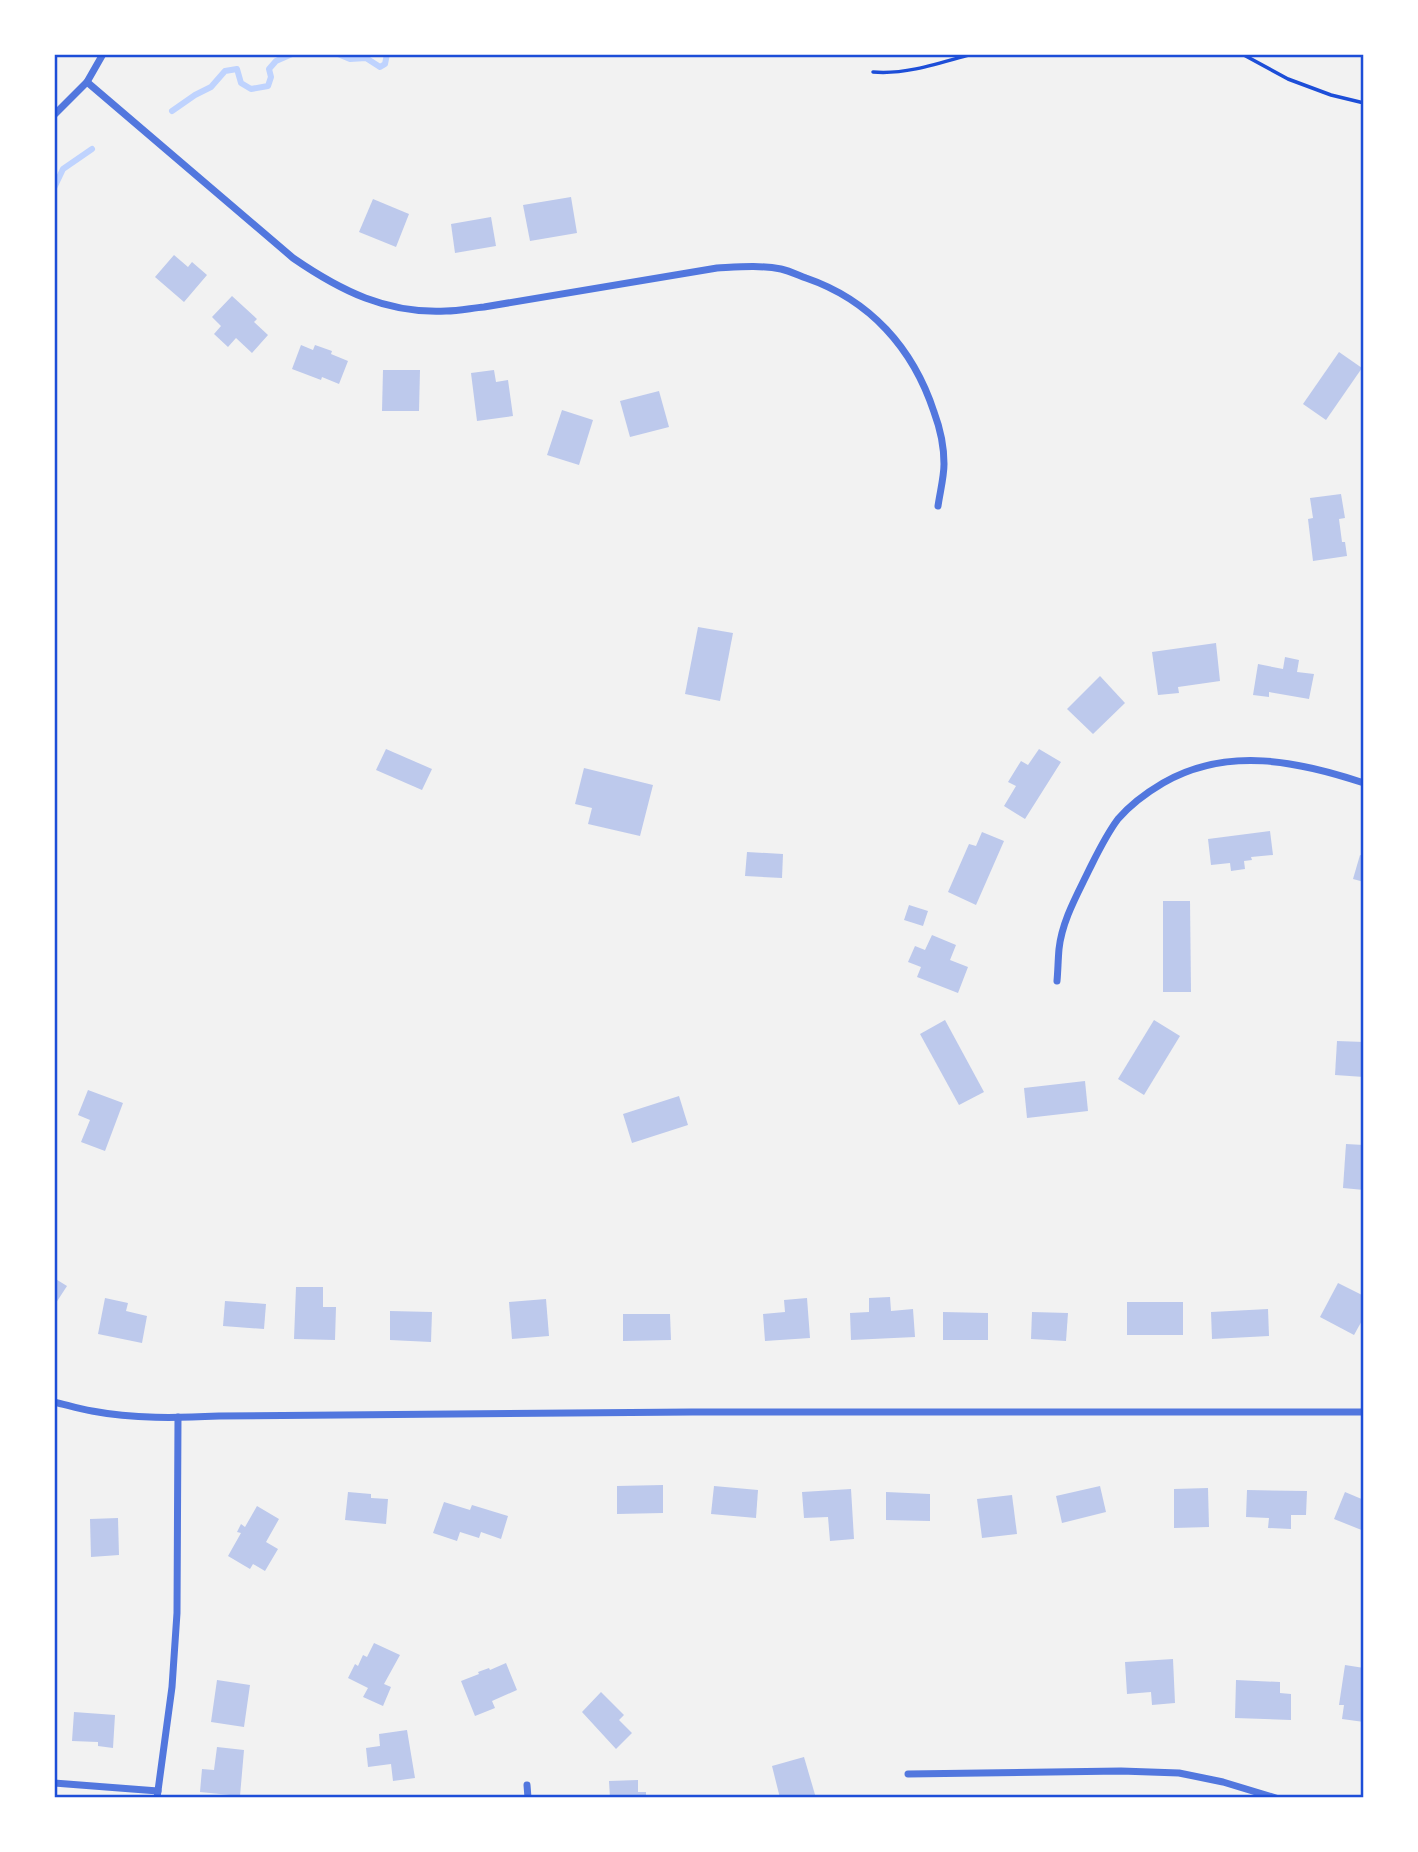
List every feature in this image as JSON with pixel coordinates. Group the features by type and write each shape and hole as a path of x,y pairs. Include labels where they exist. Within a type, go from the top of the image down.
{"street":[{"path":"54,115 87,82 103,54"},
{"path":"87,82 293,258 323,279 353,295 383,305 446,311 484,307 717,268 752,266 782,270 842,293 869,312 895,339 914,365 928,394 940,430 944,465 938,506"},
{"path":"1057,981 1059,948 1065,922 1079,890 1101,846 1119,818 1143,795 1173,777 1207,764 1246,760 1282,762 1364,783"},
{"path":"54,1402 92,1411 178,1418 692,1412 1364,1412"},
{"path":"54,1783 157,1795 172,1687 177,1613 178,1418"},
{"path":"908,1774 1121,1771 1179,1773 1223,1782 1276,1798"},
{"path":"527,1786 528,1798"}],"path":[{"path":"873,72 907,70 972,54"},
{"path":"1242,54 1288,79 1364,103"}],"building":[{"path":"571,197 577,233 530,241 523,205"},
{"path":"373,199 409,214 396,247 359,232"},
{"path":"491,217 496,246 455,253 451,224"},
{"path":"174,255 188,267 192,262 207,275 184,302 155,277"},
{"path":"232,296 257,319 254,322 268,335 252,353 236,338 228,347 214,334 221,326 212,317"},
{"path":"301,345 313,350 315,345 348,361 339,384 292,369"},
{"path":"1339,352 1362,368 1326,420 1303,404"},
{"path":"383,370 420,370 419,411 382,411"},
{"path":"494,370 496,382 508,380 513,416 477,421 471,373"},
{"path":"659,391 669,427 630,437 620,401"},
{"path":"562,410 593,420 579,465 547,455"},
{"path":"1341,494 1345,518 1339,519 1347,556 1313,561 1308,519 1313,518 1310,498"},
{"path":"698,627 733,633 720,701 685,694"},
{"path":"1216,643 1220,681 1178,687 1179,693 1158,695 1152,652"},
{"path":"1285,657 1299,660 1297,672 1314,674 1309,699 1269,692 1269,697 1253,695 1258,664 1283,669"},
{"path":"1100,676 1125,703 1093,734 1067,709"},
{"path":"386,749 432,769 422,790 376,770"},
{"path":"1039,749 1061,762 1025,819 1004,806 1016,786 1008,782 1021,761 1028,765"},
{"path":"584,768 653,785 640,836 588,824 592,808 575,804"},
{"path":"1270,831 1273,855 1251,857 1252,860 1244,861 1245,869 1231,871 1230,863 1211,865 1208,839"},
{"path":"982,832 1004,841 976,905 948,892 969,844 976,846"},
{"path":"747,852 783,854 782,878 745,876"},
{"path":"1360,855 1364,856 1364,882 1353,879"},
{"path":"1163,901 1190,901 1191,992 1163,992"},
{"path":"909,905 928,911 923,926 904,920"},
{"path":"932,935 956,945 950,960 968,967 958,993 917,977 921,967 908,962 915,946 925,950"},
{"path":"945,1020 984,1092 959,1105 920,1034"},
{"path":"1154,1020 1180,1036 1144,1095 1118,1079"},
{"path":"1337,1041 1364,1042 1364,1077 1335,1075"},
{"path":"1085,1081 1088,1111 1027,1118 1024,1088"},
{"path":"88,1090 123,1103 105,1151 81,1142 90,1120 78,1115"},
{"path":"679,1096 688,1125 632,1143 623,1114"},
{"path":"1346,1144 1364,1145 1364,1190 1343,1188"},
{"path":"54,1278 67,1286 54,1306"},
{"path":"1338,1283 1364,1296 1364,1317 1354,1335 1320,1317"},
{"path":"296,1287 323,1287 323,1307 336,1307 335,1340 294,1339"},
{"path":"890,1297 891,1311 913,1309 915,1337 851,1340 850,1313 869,1312 869,1298"},
{"path":"105,1298 128,1303 126,1311 147,1316 142,1343 98,1334"},
{"path":"807,1298 810,1338 765,1341 763,1314 785,1312 784,1300"},
{"path":"546,1299 549,1336 512,1339 509,1302"},
{"path":"225,1301 266,1304 264,1329 223,1326"},
{"path":"1127,1302 1183,1302 1183,1335 1127,1335"},
{"path":"1268,1309 1269,1336 1212,1339 1211,1312"},
{"path":"390,1311 432,1312 431,1342 390,1340"},
{"path":"943,1312 988,1313 988,1340 943,1340"},
{"path":"1032,1312 1068,1313 1066,1341 1031,1339"},
{"path":"623,1314 670,1314 671,1340 623,1341"},
{"path":"663,1485 663,1513 617,1514 617,1486"},
{"path":"714,1486 758,1490 756,1518 711,1514"},
{"path":"1100,1486 1106,1512 1062,1523 1056,1496"},
{"path":"1208,1488 1209,1527 1174,1528 1174,1489"},
{"path":"851,1489 854,1539 830,1541 828,1517 804,1518 802,1492"},
{"path":"1247,1490 1307,1491 1306,1515 1291,1515 1291,1529 1268,1528 1269,1518 1246,1517"},
{"path":"348,1492 388,1499 386,1524 345,1520"},
{"path":"886,1492 930,1494 930,1521 886,1520"},
{"path":"1345,1492 1364,1500 1364,1531 1334,1519"},
{"path":"1012,1495 1017,1534 982,1538 977,1499"},
{"path":"444,1502 470,1510 472,1505 508,1516 501,1539 481,1532 479,1538 460,1532 457,1541 433,1533"},
{"path":"257,1506 279,1519 266,1542 278,1549 265,1571 253,1564 250,1569 228,1556 241,1533 237,1532 241,1524 245,1527"},
{"path":"118,1518 119,1555 91,1557 90,1519"},
{"path":"374,1643 400,1655 384,1684 391,1687 383,1706 363,1697 368,1688 348,1678 363,1655 367,1657"},
{"path":"1173,1659 1175,1703 1152,1705 1151,1692 1127,1694 1125,1662"},
{"path":"506,1663 517,1690 492,1701 495,1708 475,1716 461,1681"},
{"path":"1345,1665 1364,1668 1364,1722 1342,1719 1344,1705 1339,1705"},
{"path":"217,1680 250,1685 244,1727 211,1722"},
{"path":"1236,1680 1280,1682 1280,1693 1291,1694 1291,1720 1235,1718"},
{"path":"601,1692 624,1715 619,1720 632,1733 616,1749 582,1712"},
{"path":"74,1712 115,1715 113,1748 98,1746 98,1742 72,1741"},
{"path":"407,1730 415,1778 393,1781 391,1764 368,1767 366,1748 380,1746 379,1734"},
{"path":"217,1747 244,1750 240,1796 200,1792 202,1769 214,1770"},
{"path":"804,1757 816,1798 780,1798 772,1766"},
{"path":"638,1780 638,1792 646,1792 646,1798 610,1798 609,1781"}],"waterway":[{"path":"172,111 211,87 225,71 237,69 241,83 251,89 268,86 271,77 269,69 276,61 292,54"},
{"path":"338,54 350,59 366,58 380,67 385,64 387,54"},
{"path":"54,188 63,169 92,149"}]}
